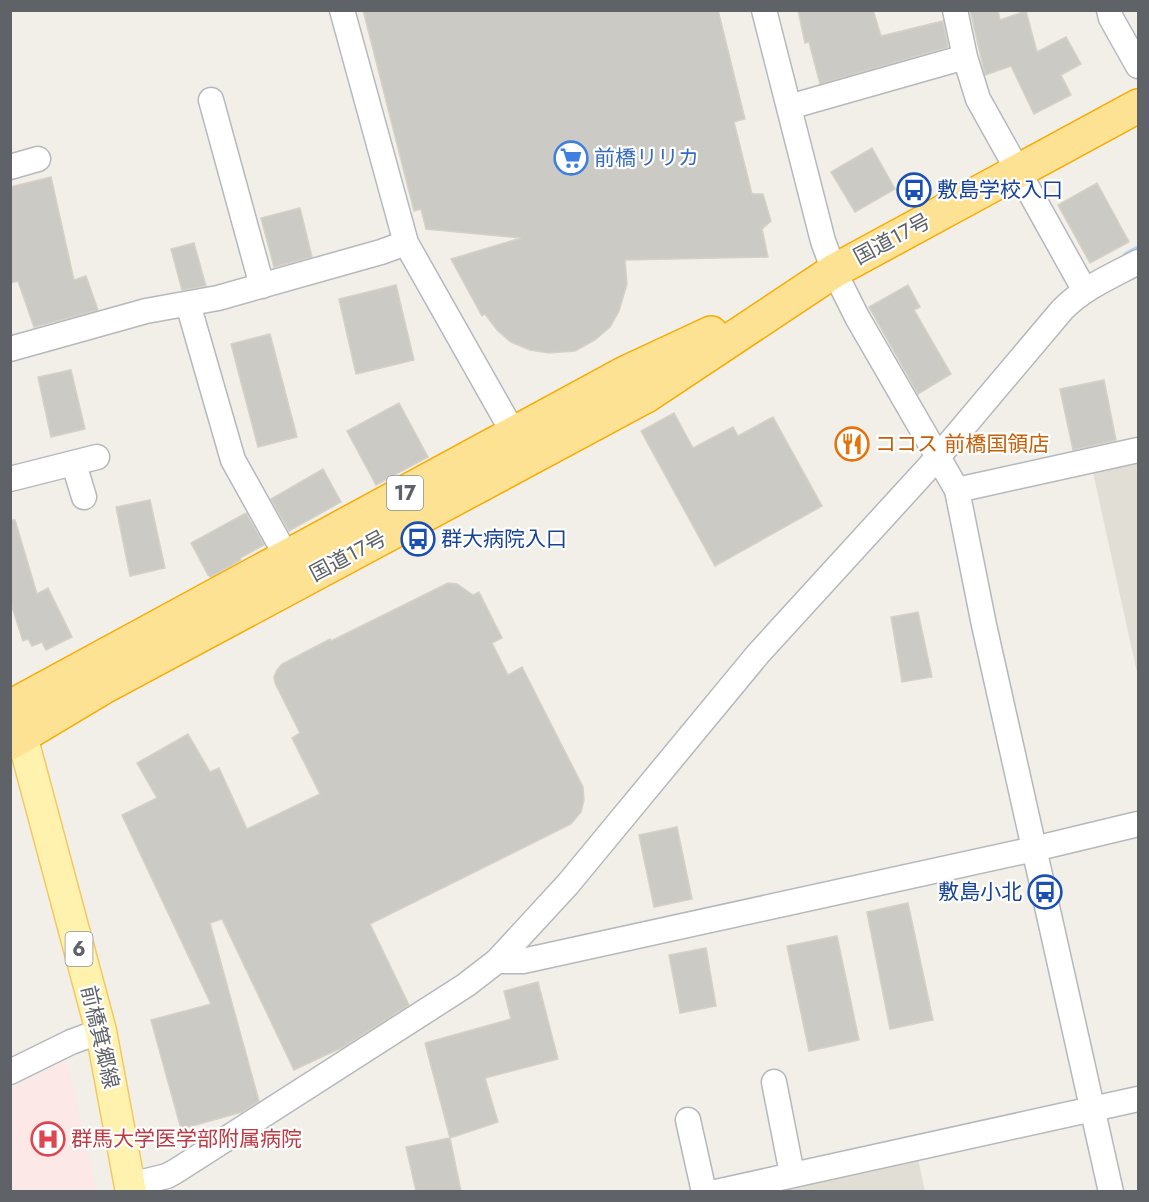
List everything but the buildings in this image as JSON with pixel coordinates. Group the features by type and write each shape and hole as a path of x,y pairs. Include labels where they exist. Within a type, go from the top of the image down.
{"highway":[{"name":"国道17号","path":"13,724 102,688 646,396 834,271 1138,106"},
{"name":"国道17号","path":"13,724 287,557 625,373 805,289"}],"main road":[{"name":"前橋箕郷線","path":"13,724 101,1031 131,1188"}],"street":[{"path":"342,10 406,243 514,434"},
{"path":"764,10 834,271 857,317 957,490 984,625 1112,1191"},
{"path":"955,10 965,57 978,99 1085,291"},
{"path":"1109,10 1111,18 1138,66"},
{"path":"789,107 965,57"},
{"path":"211,100 262,286"},
{"path":"10,166 38,159"},
{"path":"10,350 146,311 218,298 406,243"},
{"path":"131,1188 176,1171 466,986 497,961 568,884 758,654 938,457 1062,310 1085,291 1138,262"},
{"path":"188,304 233,460 287,557"},
{"path":"957,490 1138,450"},
{"path":"10,479 86,460 84,497"},
{"path":"497,961 523,961 1138,824"},
{"path":"10,1072 71,1042 101,1031"},
{"path":"774,1082 792,1174"},
{"path":"716,1191 1138,1100"},
{"path":"688,1120 704,1191"}],"shaded area":[{"path":"1138,458 1138,677 1092,468"},
{"name":"群馬大学医学部附属病院","path":"66,1060 97,1191 11,1191 11,1089"},
{"path":"917,1154 925,1191 748,1192"}],"waterway":[{"path":"1127,255 1138,249"}],"place":[{"name":"前橋リリカ","path":"571,158"},
{"name":"敷島学校入口","path":"914,190"},
{"name":"ココス 前橋国領店","path":"852,444"},
{"name":"群大病院入口","path":"418,539"},
{"name":"敷島小北","path":"1045,892"},
{"name":"群馬大学医学部附属病院","path":"48,1139"}]}
